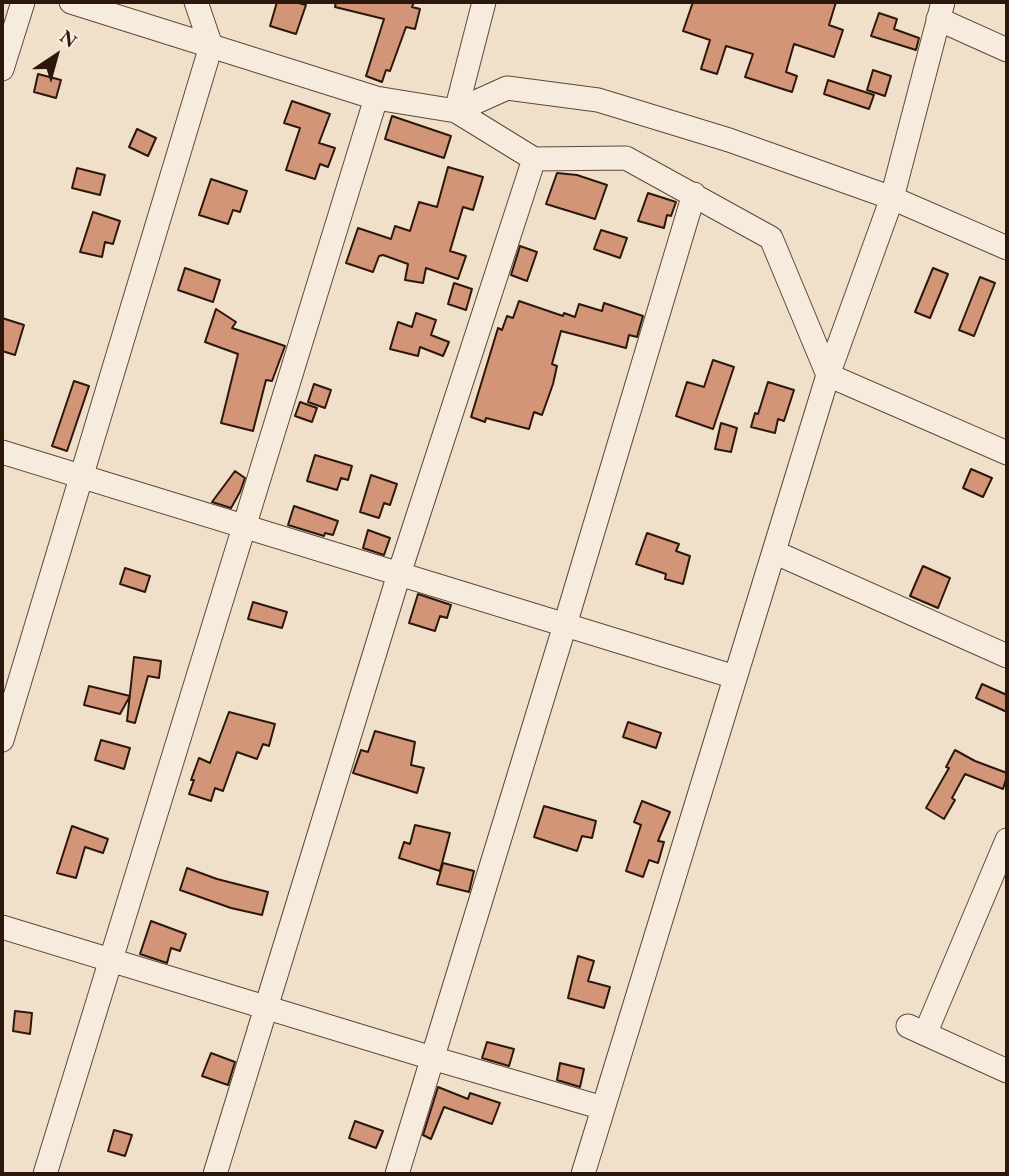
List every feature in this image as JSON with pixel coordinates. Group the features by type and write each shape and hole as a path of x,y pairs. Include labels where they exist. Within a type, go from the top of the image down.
{"street":[{"path":"2,69 23,2"},
{"path":"71,2 376,98 456,111 534,159 626,158 771,238 828,375 1007,453"},
{"path":"2,740 211,46 196,2"},
{"path":"456,111 484,2"},
{"path":"583,1174 828,375 892,198 940,10 1007,50"},
{"path":"456,111 507,88 598,100 729,140 892,198 1007,248"},
{"path":"45,1174 376,98"},
{"path":"215,1174 398,574 534,159"},
{"path":"397,1174 695,194"},
{"path":"2,452 735,677"},
{"path":"774,552 1007,656"},
{"path":"1005,855 916,1030 1007,1071"},
{"path":"2,927 603,1108"}],"building":[{"path":"277,2 306,5 296,34 270,26"},
{"path":"336,2 414,2 412,7 420,9 415,29 406,27 390,71 386,70 382,82 366,76 384,19 335,7"},
{"path":"693,2 836,2 829,25 843,30 834,57 794,44 786,72 797,76 792,92 745,77 753,54 726,46 717,74 701,69 710,40 683,31"},
{"path":"879,13 897,19 894,29 919,38 916,50 871,36"},
{"path":"873,70 891,76 885,96 867,90"},
{"path":"38,74 61,80 56,98 34,92"},
{"path":"828,80 874,95 869,109 824,94"},
{"path":"292,101 330,114 319,143 335,148 328,167 320,164 315,179 286,170 300,128 284,123"},
{"path":"392,116 451,136 444,158 385,139"},
{"path":"137,129 156,138 148,156 129,147"},
{"path":"448,167 483,177 473,210 463,207 450,251 466,256 458,279 426,268 423,283 405,280 408,264 383,255 379,256 373,272 346,263 358,228 391,239 395,226 410,231 419,202 437,207"},
{"path":"77,168 105,175 100,195 72,188"},
{"path":"557,173 577,175 607,185 595,219 546,204"},
{"path":"211,179 247,191 240,212 233,210 228,224 199,215"},
{"path":"648,193 676,202 671,216 667,215 664,228 638,221"},
{"path":"93,212 120,221 113,244 105,242 102,257 80,252"},
{"path":"601,230 627,238 620,258 594,249"},
{"path":"520,246 537,252 527,281 511,275"},
{"path":"185,268 220,280 213,302 178,290"},
{"path":"933,268 948,274 930,318 915,312"},
{"path":"980,277 995,283 974,336 959,330"},
{"path":"454,283 472,289 466,310 448,304"},
{"path":"519,301 563,316 564,313 575,317 579,304 602,311 604,303 643,316 637,337 629,335 626,348 561,331 552,364 557,366 553,384 542,415 534,412 529,429 471,417 498,328 502,330 507,316 513,318"},
{"path":"216,309 236,322 232,328 285,346 272,381 266,380 253,431 221,423 238,354 205,342"},
{"path":"416,313 436,320 431,335 449,342 443,356 420,347 418,356 390,349 398,322 412,327"},
{"path":"2,318 24,325 15,355 2,351"},
{"path":"713,360 734,367 713,429 676,416 687,382 704,387"},
{"path":"74,381 89,386 67,451 52,446"},
{"path":"768,382 794,390 784,421 778,419 775,433 751,427"},
{"path":"314,384 331,390 325,408 308,402"},
{"path":"300,402 317,408 312,422 295,416"},
{"path":"721,423 737,428 731,452 715,449"},
{"path":"315,455 352,466 348,480 341,478 337,490 307,481"},
{"path":"971,469 992,478 983,497 963,488"},
{"path":"235,471 245,478 231,508 212,502"},
{"path":"371,475 397,484 390,505 384,503 379,518 360,512"},
{"path":"294,506 338,521 333,535 325,533 324,536 288,525"},
{"path":"368,530 390,538 384,555 363,548"},
{"path":"647,533 679,544 676,551 690,556 683,584 665,579 666,574 636,564"},
{"path":"923,566 950,578 938,608 910,596"},
{"path":"125,568 150,576 145,592 120,584"},
{"path":"418,594 451,605 447,618 440,616 435,631 409,623"},
{"path":"253,602 287,612 282,628 248,619"},
{"path":"134,657 161,661 159,678 148,676 135,723 127,721"},
{"path":"982,684 1007,695 1007,712 976,698"},
{"path":"89,686 130,696 120,714 84,705"},
{"path":"229,712 275,724 269,746 263,744 257,759 237,752 223,791 215,788 211,801 189,794 199,758 210,763"},
{"path":"628,722 661,733 656,748 623,737"},
{"path":"375,731 415,742 411,765 424,768 417,793 353,773 361,750 368,752"},
{"path":"101,740 130,748 124,769 95,760"},
{"path":"955,750 1007,773 1007,776 1003,789 965,774 944,819 926,808 949,768 946,767"},
{"path":"642,801 670,812 658,841 664,842 658,863 649,860 643,877 626,871 641,825 634,822"},
{"path":"544,806 596,821 592,838 582,836 577,851 534,837"},
{"path":"415,825 450,833 440,871 399,858 404,842 410,844"},
{"path":"72,826 108,839 103,853 85,847 76,878 57,873"},
{"path":"443,863 474,871 469,892 437,884"},
{"path":"187,868 268,892 262,915 231,908 180,890"},
{"path":"151,921 186,934 180,951 171,948 167,963 140,954"},
{"path":"578,956 594,961 588,981 610,987 604,1008 568,998"},
{"path":"15,1011 32,1013 30,1034 13,1031"},
{"path":"487,1042 514,1049 509,1066 482,1058"},
{"path":"211,1053 235,1062 228,1085 202,1076"},
{"path":"560,1063 584,1069 580,1087 557,1080"},
{"path":"438,1087 468,1099 470,1093 500,1103 492,1124 444,1107 431,1139 423,1135"},
{"path":"355,1121 383,1131 376,1148 349,1138"},
{"path":"114,1130 132,1135 125,1156 108,1151"}]}
